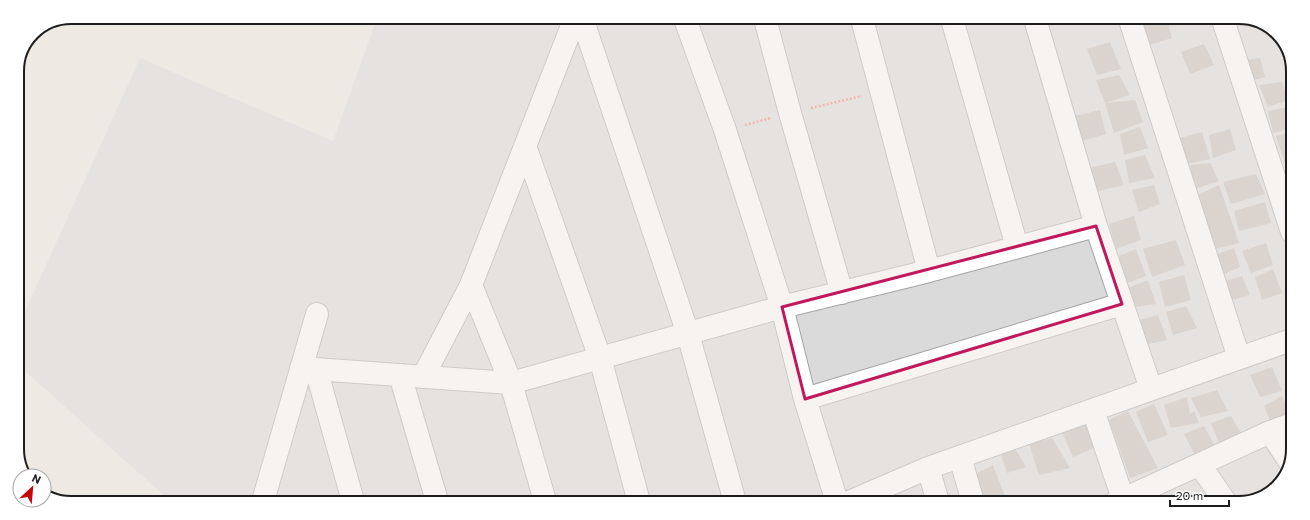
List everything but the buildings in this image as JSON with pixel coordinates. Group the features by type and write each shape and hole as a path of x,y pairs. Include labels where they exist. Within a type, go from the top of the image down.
{"street":[{"path":"423,377 470,285 573,24"},
{"path":"584,24 688,334 733,496"},
{"path":"687,24 725,130 782,307 805,399 835,496"},
{"path":"766,24 790,113 842,292"},
{"path":"863,24 929,271"},
{"path":"953,24 1017,247"},
{"path":"1037,24 1096,226 1151,389"},
{"path":"1131,24 1239,358"},
{"path":"1224,24 1286,214"},
{"path":"525,146 600,358 637,496"},
{"path":"308,369 511,383 782,307 929,271 1096,226"},
{"path":"470,285 511,383 544,496"},
{"path":"805,399 1122,304"},
{"path":"265,496 308,369 317,314"},
{"path":"863,496 928,468 1286,342"},
{"path":"308,369 351,496"},
{"path":"400,375 436,496"},
{"path":"1093,410 1119,496"},
{"path":"1132,496 1270,432 1286,426"},
{"path":"1270,432 1286,456"},
{"path":"960,457 971,496"},
{"path":"1200,465 1221,496"},
{"path":"928,468 936,496"}],"highlighted area":[{"path":"1096,226 1122,304 805,399 782,307"}],"shaded area":[{"path":"375,24 1239,24 1260,29 1270,36 1280,48 1286,68 1286,455 1283,464 1276,478 1265,488 1248,495 1239,496 165,496 24,370 24,314 140,58 333,141"}]}
